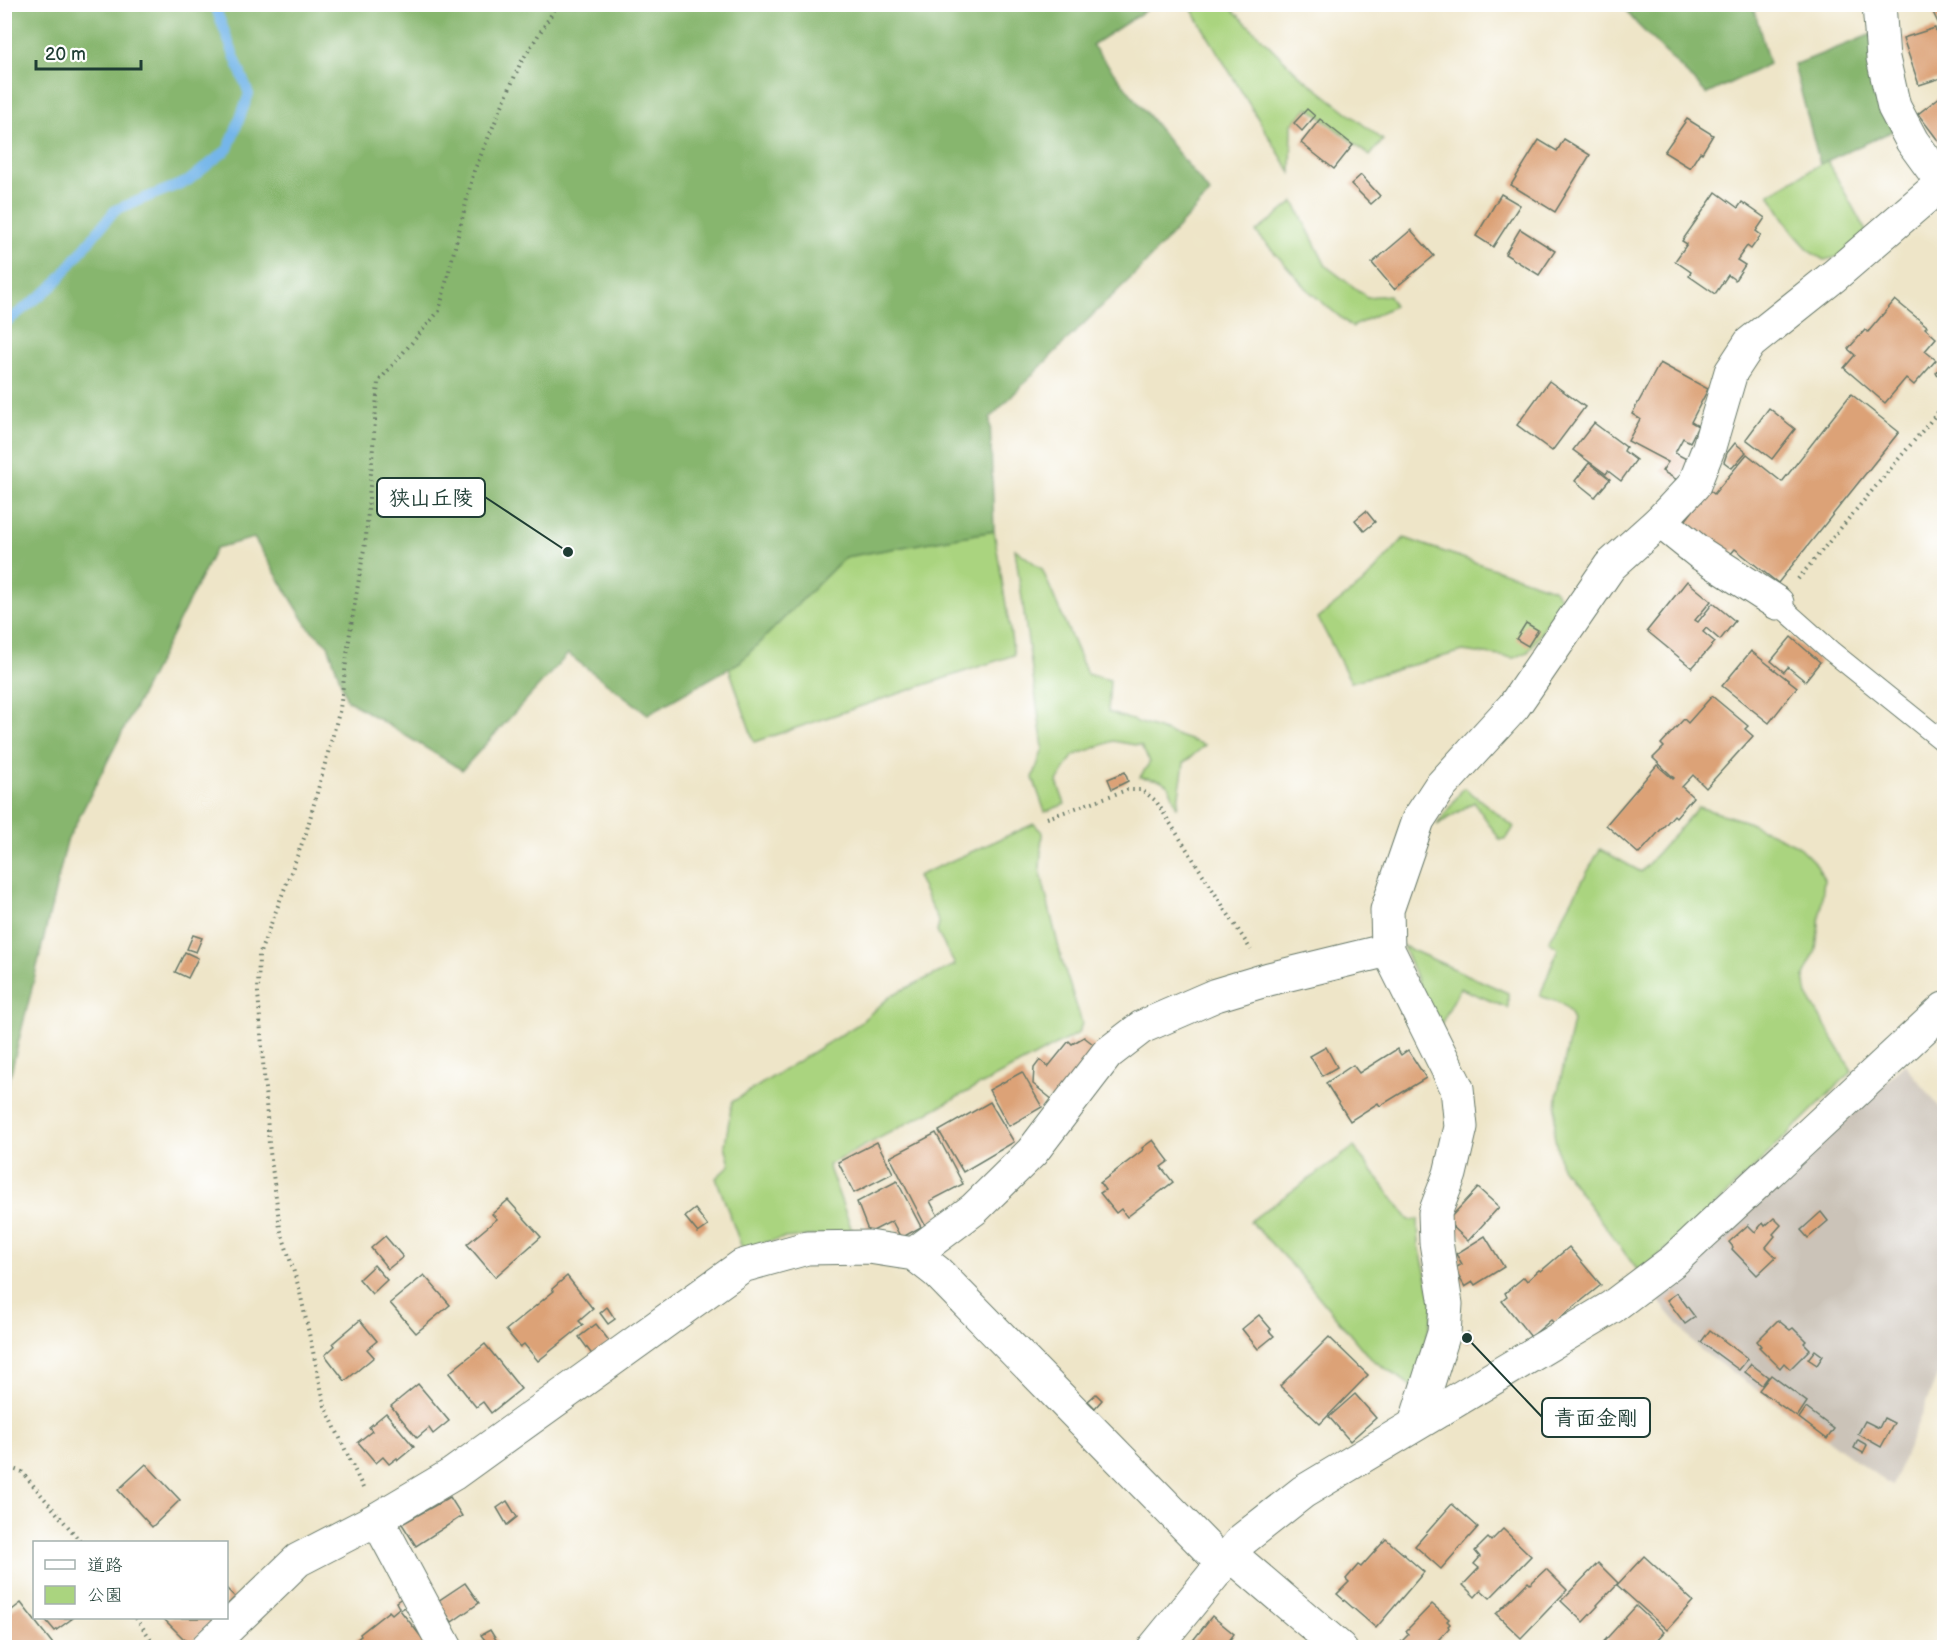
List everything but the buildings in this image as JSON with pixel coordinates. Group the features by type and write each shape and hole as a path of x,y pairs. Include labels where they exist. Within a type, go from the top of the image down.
{"street":[{"path":"1415,1424 1444,1334 1446,1304 1436,1242 1435,1213 1450,1174 1461,1127 1457,1088 1388,950 1387,910 1418,820 1439,788 1514,706 1610,566 1660,521 1694,484 1709,447 1731,372 1750,343 1943,184 1912,141 1894,106 1883,58 1879,4"},
{"path":"1660,521 1701,554 1777,603"},
{"path":"914,1254 974,1209 1032,1152 1107,1054 1142,1027 1216,995 1269,979 1388,950"},
{"path":"1154,1647 1242,1540 1303,1492 1612,1307 1673,1261 1944,1009"},
{"path":"207,1647 298,1560 377,1519 453,1474 742,1266 807,1248 869,1247 914,1254 937,1272 1226,1558 1340,1647"},
{"path":"377,1519 446,1647"}],"lane":[{"path":"1777,603 1831,651 1944,742"}],"path":[{"path":"377,1519 325,1406 299,1288 280,1228 269,1144 258,992 259,955 306,833 340,709 366,537 378,382 439,311 474,171 520,64 558,4"},
{"path":"1777,603 1944,405"},
{"path":"1047,818 1127,790 1142,790 1156,801 1269,979"},
{"path":"4,1466 21,1472 80,1541"},
{"path":"137,1619 157,1647"}],"shaded area":[{"path":"1905,1064 1944,1113 1944,1359 1892,1486 1698,1348 1657,1299"}],"green space":[{"path":"5,4 1154,5 1092,45 1210,193 1140,269 990,418 994,531 845,557 740,662 648,714 568,654 462,770 347,700 328,645 309,628 254,538 216,548 67,841 5,1096"},
{"path":"1189,5 1228,5 1298,74 1383,140 1370,156 1308,107 1292,124 1291,173"},
{"path":"1621,5 1753,5 1769,64 1707,94"},
{"path":"1872,34 1895,130 1820,164 1794,65"},
{"path":"1827,160 1867,233 1842,256 1824,260 1812,253 1792,231 1769,194"},
{"path":"1294,202 1326,266 1367,297 1389,295 1394,306 1352,327 1310,292 1256,232"},
{"path":"994,531 1014,655 754,742 729,668 740,662 845,557"},
{"path":"1404,538 1553,589 1563,600 1528,652 1514,658 1463,651 1351,682 1318,618 1364,582"},
{"path":"1015,549 1042,569 1087,674 1110,680 1108,712 1205,745 1184,763 1177,808 1169,786 1160,780 1140,777 1150,762 1141,746 1113,741 1073,756 1057,782 1065,804 1045,812 1033,778 1043,748"},
{"path":"1465,788 1514,827 1507,838 1500,840 1474,802 1437,825"},
{"path":"1698,807 1745,821 1797,845 1817,865 1824,880 1816,950 1804,976 1807,995 1852,1071 1685,1235 1638,1271 1561,1167 1554,1134 1557,1096 1573,1021 1565,1006 1540,996 1558,948 1549,942 1600,849 1641,872"},
{"path":"1034,824 1042,832 1040,870 1062,961 1082,1023 1079,1033 828,1165 853,1233 784,1238 742,1248 716,1178 730,1165 725,1145 732,1102 857,1025 892,995 955,965 937,932 939,923 917,876"},
{"path":"1403,946 1508,993 1508,1008 1460,988 1438,1030"},
{"path":"1354,1147 1409,1220 1418,1219 1419,1245 1434,1310 1413,1387 1369,1357 1299,1273 1250,1221"}],"waterway":[{"path":"4,324 53,286 115,210 188,181 228,149 249,94 214,4"}],"place":[{"name":"狭山丘陵","path":"568,552"},
{"name":"青面金剛","path":"1467,1338"}]}
